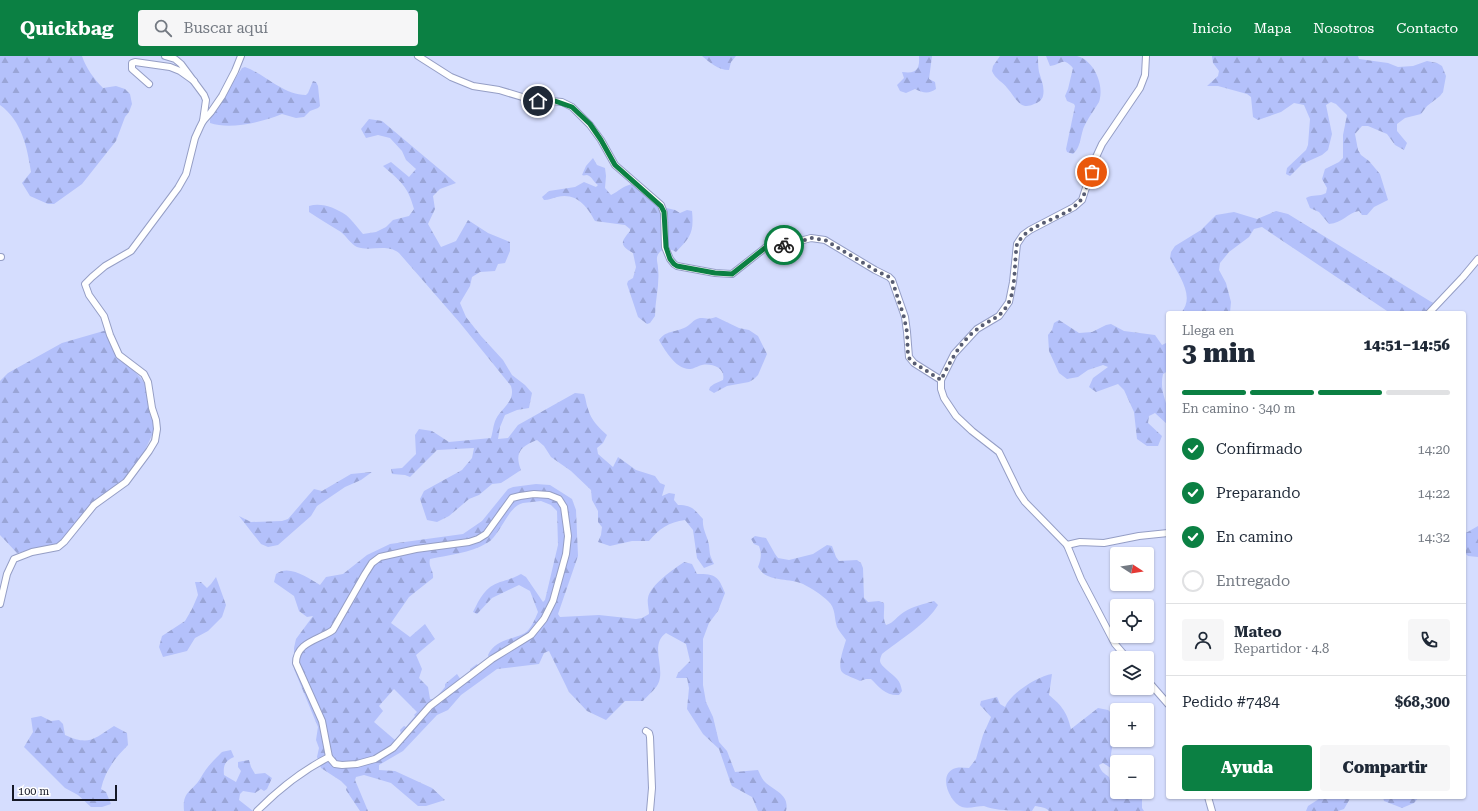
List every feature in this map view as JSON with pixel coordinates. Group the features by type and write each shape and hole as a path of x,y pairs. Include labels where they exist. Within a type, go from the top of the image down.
{"street":[{"path":"165,56 175,59 182,64 204,95 206,100 203,121"},
{"path":"0,604 7,574 14,559 32,552 58,547 64,542 94,505 126,482 149,452 155,441 157,429 156,420 152,408 148,382 144,374 119,355 112,341 104,316 89,295 85,284 106,266 131,251 178,188 186,174 195,138 203,121 222,96 241,56"},
{"path":"418,56 450,77 473,86 499,90 529,99 562,102 572,107 590,124 615,165 661,206 664,212 666,247 670,259 677,266 715,273 732,274 770,244 792,244 811,238 825,240 889,277 892,280 904,317 907,332 908,357 914,363 941,380"},
{"path":"1121,651 1115,644 1090,598 1067,545 1025,502 1019,493 1000,452 972,431 956,416 944,398 941,390 941,380 954,354 971,334 999,316 1009,302 1013,282 1017,244 1020,239 1030,230 1074,207 1082,200 1096,157 1102,144 1140,88 1145,75 1146,56"},
{"path":"149,84 132,69 132,63 135,62 170,67 180,71 194,81"},
{"path":"1432,311 1478,259"},
{"path":"534,494 549,495 559,499 564,507 568,536 566,554 553,601 544,619 531,635 492,659 430,706 393,748 375,759 357,764 342,765 335,764 329,757 322,721 296,663 296,656 304,645 325,636 333,630 372,563 380,558 416,549 469,542 478,539 486,534 512,498 534,494"},
{"path":"1067,545 1080,542 1104,543 1139,536 1166,533"},
{"path":"1154,688 1166,702"},
{"path":"646,731 650,736 652,793 650,811"},
{"path":"257,811 303,772 329,757"},
{"path":"1209,799 1212,811"}],"green space":[{"path":"0,56 82,56 96,81 103,88 116,86 125,89 130,94 132,104 125,117 116,141 82,184 54,204 48,204 30,196 22,183 31,172 22,135 14,119 0,105"},
{"path":"702,56 736,56 731,62 729,70 725,70 717,67"},
{"path":"919,56 932,56 929,79 935,82 936,89 928,92 915,89 906,93 900,91 897,85 904,78 902,72 914,72 919,65"},
{"path":"1000,56 1038,56 1039,70 1044,89 1042,99 1040,101 1029,106 1025,106 1016,100 992,71 993,66"},
{"path":"1046,56 1077,56 1083,58 1093,68 1099,81 1099,102 1084,127 1078,147 1073,154 1067,152 1066,149 1075,106 1067,101 1065,96 1073,68 1066,62 1050,66"},
{"path":"1212,56 1358,56 1359,59 1388,63 1398,67 1413,66 1427,61 1437,63 1442,66 1446,76 1443,92 1440,96 1427,106 1421,114 1405,118 1397,124 1397,131 1407,143 1404,150 1395,145 1387,134 1368,126 1362,126 1355,134 1358,150 1361,155 1369,161 1380,174 1388,200 1374,207 1367,215 1362,215 1359,211 1338,222 1329,224 1319,212 1310,208 1306,198 1326,193 1327,188 1322,179 1325,169 1339,162 1343,158 1343,135 1347,115 1336,104 1331,102 1326,105 1332,134 1328,150 1322,155 1302,164 1290,176 1286,174 1287,168 1306,150 1308,145 1310,119 1304,105 1294,103 1281,112 1258,120 1253,117 1251,97 1247,94 1218,86 1207,86 1218,76 1219,71 1213,63"},
{"path":"245,67 260,74 282,88 298,94 306,95 313,81 316,82 318,86 320,106 310,111 304,117 296,118 282,114 265,120 246,124 227,126 210,123 210,119 242,68"},
{"path":"369,119 382,121 456,183 440,189 433,196 435,209 428,224 441,247 456,241 468,220 488,233 510,242 510,251 505,263 498,264 495,271 480,272 472,277 470,286 460,303 466,317 503,360 512,375 525,385 532,393 529,408 517,410 505,415 500,427 498,439 508,438 518,425 575,393 584,394 591,417 598,427 607,435 603,443 597,448 598,454 613,467 618,457 636,470 655,476 660,483 665,485 662,496 669,493 675,494 674,500 678,505 687,506 695,510 703,519 703,526 709,545 711,558 714,564 704,568 697,558 693,530 685,520 674,522 665,527 649,541 632,541 610,546 598,542 602,527 598,522 598,511 592,500 591,490 571,471 551,457 544,446 537,440 527,445 520,451 518,459 521,470 501,483 492,484 479,495 469,499 449,516 437,522 427,520 420,499 424,491 462,470 472,458 474,448 437,450 410,477 392,474 391,469 402,468 416,454 415,435 419,429 432,431 449,442 491,438 496,419 508,404 512,396 512,391 511,386 460,323 399,253 394,250 384,248 368,249 357,247 341,232 309,212 309,206 314,205 323,205 338,210 346,215 363,234 376,232 386,227 393,220 409,216 414,209 412,201 403,184 383,166 391,162 409,177 416,169 406,160 402,151 390,138 378,135 366,138 361,129"},
{"path":"593,158 597,165 605,168 605,188 611,195 632,184 658,206 675,210 680,213 687,210 692,211 692,229 685,242 676,252 665,249 658,255 658,280 655,316 650,323 647,324 638,317 627,284 628,281 633,278 636,267 633,253 623,244 624,238 630,229 625,225 595,221 584,205 575,198 564,196 544,200 542,197 549,191 575,187 584,182 596,187 598,185 590,177 587,175 582,175 586,166"},
{"path":"1276,211 1288,214 1433,303 1427,311 1387,311 1262,227 1254,229 1249,237 1229,252 1220,263 1219,270 1226,283 1231,302 1230,311 1182,311 1187,300 1186,293 1181,278 1170,258 1171,252 1175,246 1201,230 1216,215 1234,212 1257,219"},
{"path":"716,317 739,328 749,330 758,336 767,354 758,375 754,379 749,382 727,386 714,393 709,390 710,387 723,380 720,369 710,365 702,365 686,369 677,364 659,340 668,333 680,330 700,318 709,319"},
{"path":"1059,320 1079,333 1092,332 1111,324 1124,331 1155,335 1162,345 1166,343 1166,372 1163,374 1162,383 1166,403 1166,423 1155,413 1149,416 1148,423 1162,436 1158,446 1147,446 1137,439 1134,412 1124,390 1118,384 1096,392 1089,387 1093,378 1108,367 1103,365 1088,370 1078,377 1067,379 1059,373 1049,351 1048,335 1052,330 1054,323"},
{"path":"107,330 128,365 145,384 150,414 154,423 153,433 142,457 126,479 59,543 17,553 0,535 0,381 8,373 62,343"},
{"path":"372,472 361,480 345,487 317,506 311,516 278,545 268,547 261,544 239,516 251,522 282,521 288,519 314,489 322,491 351,474"},
{"path":"536,484 550,485 572,499 576,510 578,556 558,614 560,617 599,615 636,619 642,618 649,614 648,598 653,588 663,578 684,562 692,564 697,574 716,577 725,593 718,611 709,623 703,639 703,685 706,702 713,717 719,742 727,751 735,772 758,770 765,782 786,801 786,811 758,811 752,797 732,786 719,749 703,734 687,709 689,688 687,678 676,678 678,673 690,661 686,644 666,633 661,638 659,644 660,678 657,686 643,701 625,701 606,720 587,711 569,692 549,651 544,653 539,664 497,669 461,695 448,710 437,715 403,751 379,765 379,770 395,771 432,788 445,800 426,806 418,806 391,783 364,775 356,777 355,780 368,811 360,811 346,790 347,787 341,781 321,768 317,757 319,748 316,740 318,727 294,669 294,648 296,639 313,616 307,617 299,611 294,596 274,582 276,574 281,571 292,571 320,585 326,577 343,574 367,555 390,544 463,534 482,521 508,489","holes":["541,501 551,505 557,511 558,545 545,600 543,602 526,577 521,574 490,587 481,598 473,612 477,614 492,598 519,585 530,591 538,612 533,624 525,633 495,646 488,655 489,658 478,666 477,664 470,669 470,673 463,683 457,674 445,684 445,687 435,699 430,699 428,687 419,678 422,669 416,655 435,639 425,624 410,637 391,623 409,597 433,578 430,559 467,551 487,543 492,539 508,515 517,506 523,503","394,689 417,712 406,727 404,726 400,730 401,734 395,740 374,722 383,711 379,706"]},
{"path":"1478,526 1478,557 1468,556 1466,554 1466,533"},
{"path":"755,536 766,538 778,558 789,560 813,554 827,545 832,546 839,561 857,560 861,563 863,568 864,598 868,602 879,601 884,603 884,617 886,625 891,623 907,610 934,601 938,605 920,625 882,654 880,660 884,668 900,683 902,691 899,695 890,694 880,688 871,679 860,681 842,672 840,665 846,640 837,627 834,610 831,604 820,594 803,584 772,578 762,572 758,567 761,556 759,546 754,544 751,539"},
{"path":"216,577 226,605 222,617 208,631 195,638 187,651 163,657 159,647 162,636 185,621 198,595 195,582 201,582 207,588"},
{"path":"1052,674 1049,695 1063,710 1068,718 1071,729 1098,708 1110,712 1110,747 1112,747 1110,755 1110,767 1103,763 1099,765 1102,771 1109,777 1110,799 1142,799 1142,808 1144,811 1049,811 1045,808 1035,806 1032,811 995,809 984,806 964,808 953,800 947,788 947,776 950,771 956,768 969,768 976,759 983,735 991,717 980,705 981,701 997,697 1000,704 1005,707 1013,696 1019,691 1046,675"},
{"path":"41,716 51,721 59,720 63,724 65,735 80,740 91,740 114,726 127,733 128,745 111,765 105,776 101,789 106,792 111,804 102,807 91,807 78,795 65,788 24,747 33,732 31,718"},
{"path":"231,750 234,757 228,760 225,764 224,775 236,782 241,771 238,767 238,762 249,760 255,774 265,773 272,778 267,789 264,791 261,789 255,793 243,791 240,794 239,800 253,811 184,811 185,799 188,792 222,752"},
{"path":"1319,799 1350,799 1344,809 1338,811 1306,811 1308,806"},
{"path":"1384,799 1417,799 1414,803 1402,808 1384,801"}],"way so far":[{"path":"784,245 811,238 825,240 889,277 892,280 904,317 907,332 908,357 914,363 941,380 954,354 971,334 999,316 1009,302 1013,282 1017,244 1020,239 1030,230 1074,207 1082,200 1092,172"}],"route":[{"path":"538,101 562,102 572,107 590,124 615,165 655,199 661,206 664,212 666,247 670,259 677,266 715,273 732,274 770,244 776,243 784,245"}]}
